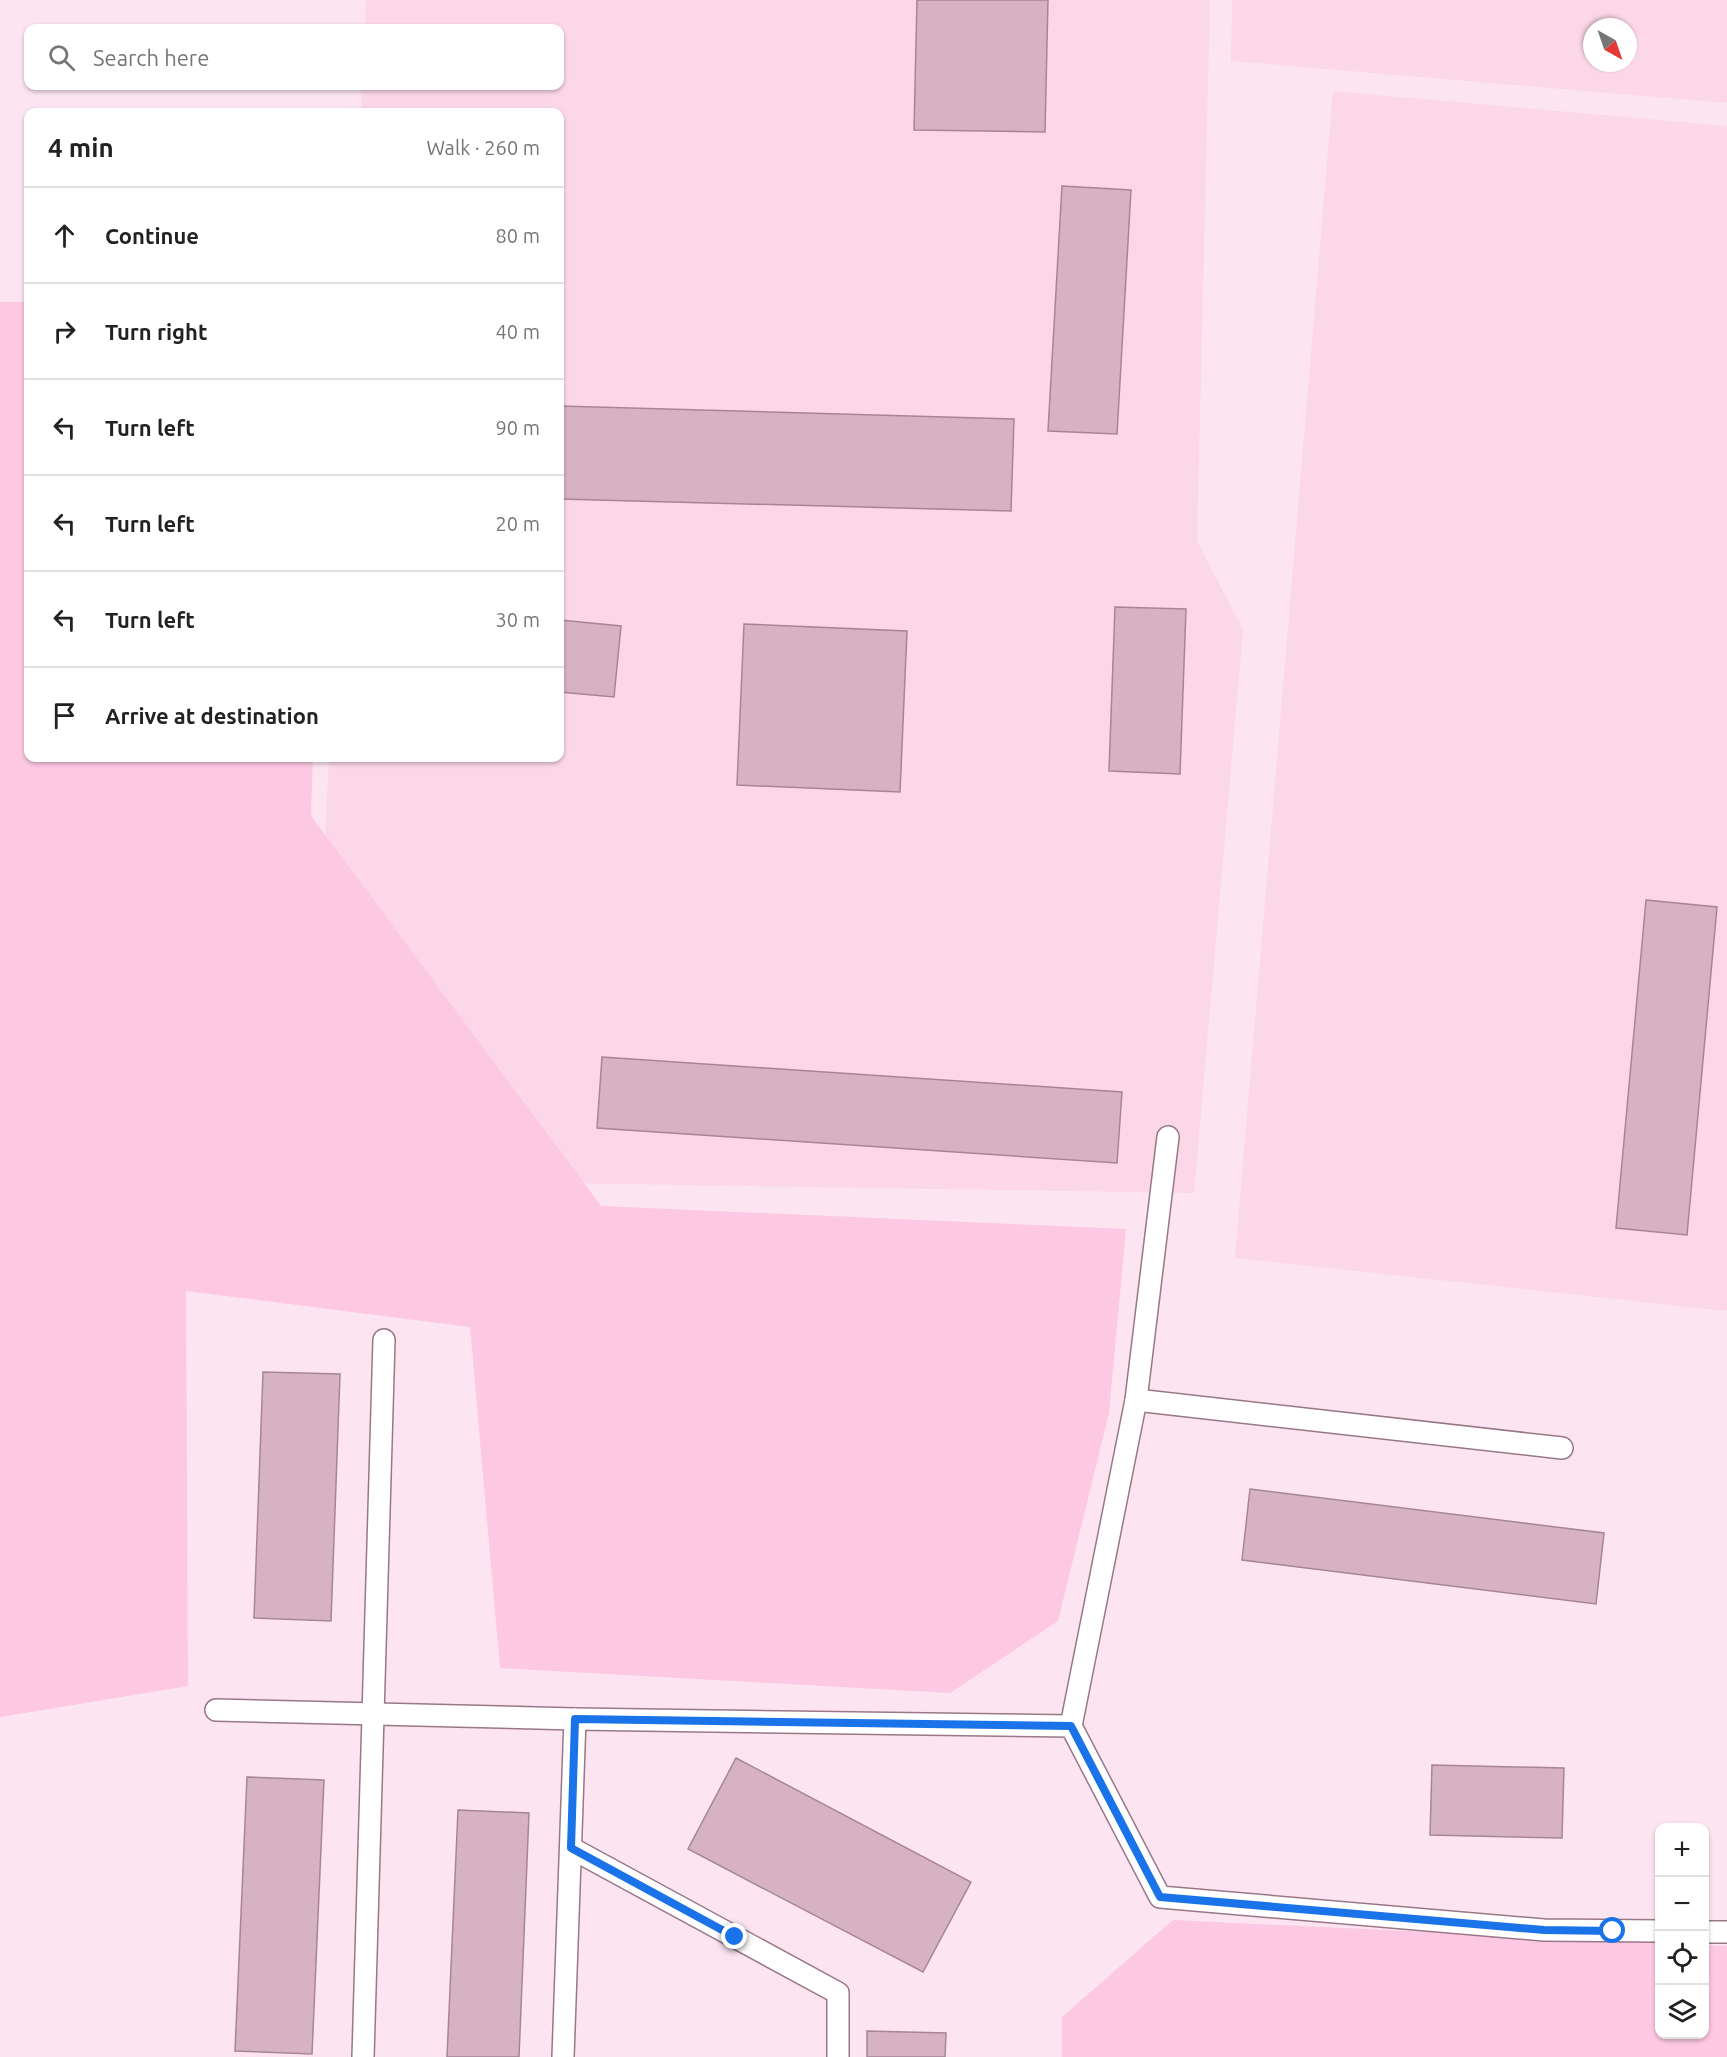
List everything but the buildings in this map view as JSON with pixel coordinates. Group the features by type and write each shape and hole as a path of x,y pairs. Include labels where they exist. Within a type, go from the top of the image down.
{"lane":[{"path":"1168,1137 1136,1400 1071,1726 1160,1897 1544,1930 1655,1931"},
{"path":"363,2057 384,1340"},
{"path":"1136,1400 1562,1448"},
{"path":"216,1710 575,1719 1071,1726"},
{"path":"563,2057 575,1719"},
{"path":"571,1848 838,1993 838,2057"},
{"path":"1709,1932 1727,1932"}],"shaded area":[{"path":"366,0 1210,0 1197,541 1243,630 1194,1193 309,1179 329,762 564,762 564,108 361,108 362,90 564,90 564,24 365,24"},
{"path":"1232,0 1727,0 1727,103 1231,61"},
{"path":"1333,91 1727,126 1727,1311 1235,1258"},
{"path":"0,302 24,302 24,762 313,762 311,816 601,1206 1126,1229 1109,1413 1058,1621 950,1693 500,1668 470,1327 186,1291 188,1686 0,1717"},
{"path":"1173,1920 1655,1943 1655,2039 1709,2039 1709,1945 1727,1946 1727,2057 1062,2057 1062,2017"}],"route":[{"path":"735,1937 571,1848 575,1719 1071,1726 1160,1897 1544,1930 1613,1931"}]}
